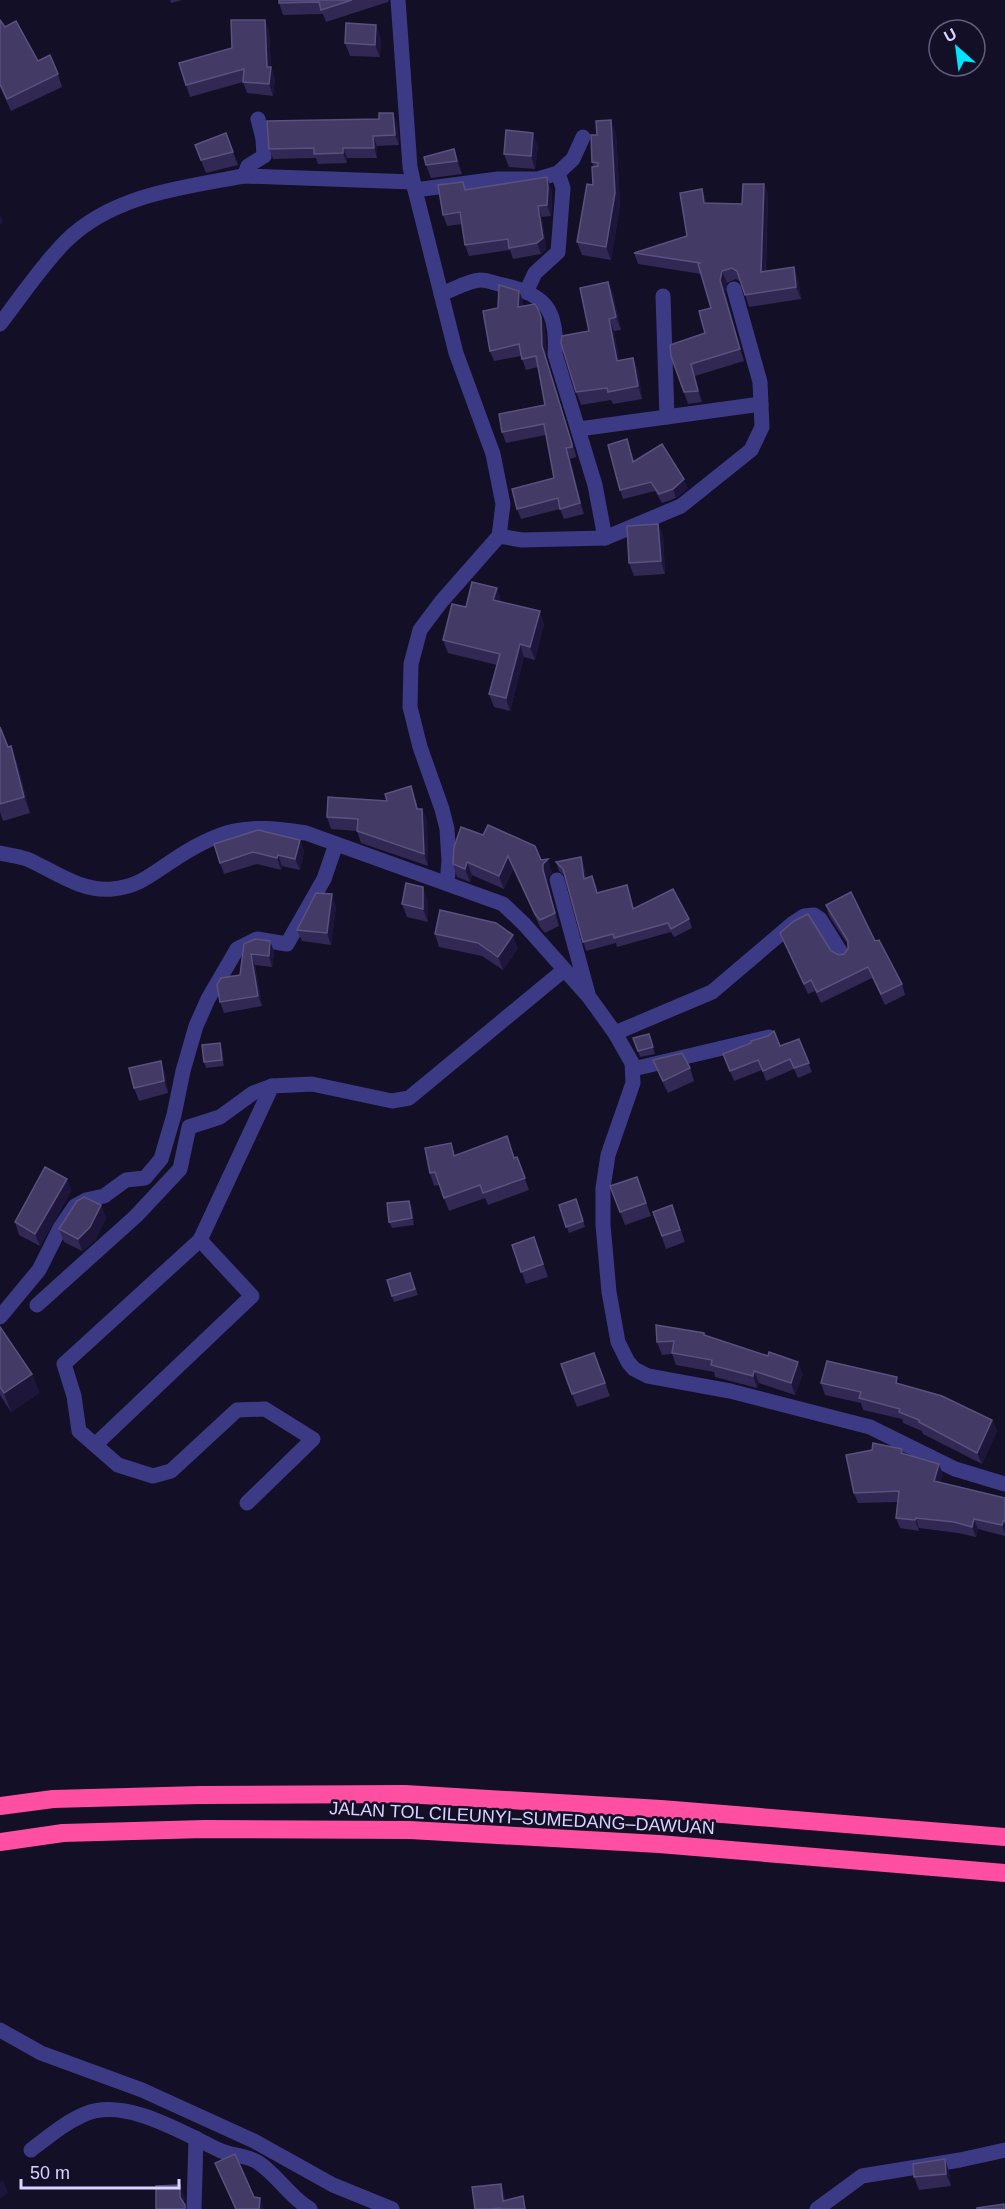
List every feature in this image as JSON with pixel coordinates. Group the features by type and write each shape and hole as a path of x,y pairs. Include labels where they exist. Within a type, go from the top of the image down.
{"highway":[{"name":"JALAN TOL CILEUNYI–SUMEDANG–DAWUAN","path":"0,1806 53,1799 189,1795 405,1794 661,1809 1005,1837"},
{"name":"JALAN TOL CILEUNYI–SUMEDANG–DAWUAN","path":"0,1842 63,1833 204,1828 410,1830 659,1844 1005,1873"}],"street":[{"path":"398,0 410,167 456,353 493,454 503,504 499,536 441,602 420,630 411,664 410,707 420,747 447,829 449,861 447,883"},
{"path":"244,176 248,166 264,156 264,139 258,119"},
{"path":"0,324 66,241 98,218 126,202 244,176 414,186 498,179 538,179 558,173 573,159 583,137"},
{"path":"526,292 535,273 558,252 563,188 558,173"},
{"path":"441,294 479,279 519,288 540,300 552,313 556,332 555,354 595,485 605,538"},
{"path":"499,536 522,540 605,538 681,506 751,450 762,427 760,382 734,289"},
{"path":"663,296 667,417"},
{"path":"579,429 761,404"},
{"path":"0,853 24,858 85,887 111,889 140,883 200,843 231,830 274,827 306,833 503,904 524,924 589,997 630,1058 633,1083 608,1155 603,1188 603,1225 609,1292 618,1342 634,1369 648,1376 730,1391 870,1427 956,1469 1005,1484"},
{"path":"0,1317 39,1270 60,1228 75,1206 86,1200 104,1196 126,1180 145,1178 161,1159 196,1026 231,957 237,949 257,939 287,944 324,879 336,844"},
{"path":"557,880 589,997"},
{"path":"615,1033 712,992 804,916 814,915 819,919 843,956"},
{"path":"36,1305 136,1216 180,1169 189,1127 220,1117 252,1093 272,1086 312,1084 392,1101 409,1098 564,970"},
{"path":"633,1069 769,1036"},
{"path":"248,1503 313,1439 266,1409 237,1410 171,1471 153,1476 118,1465 79,1431 74,1396 64,1364 200,1240 272,1086"},
{"path":"95,1445 252,1296 200,1240"},
{"path":"0,2030 41,2053 142,2090 254,2141 333,2185 392,2209"},
{"path":"31,2150 59,2127 95,2111 134,2113 196,2138 221,2151 255,2161 271,2172 300,2203 310,2209"},
{"path":"194,2209 196,2138"},
{"path":"817,2209 862,2176 1005,2150"}],"building":[{"path":"279,0 352,0 321,10 319,2 279,3"},
{"path":"0,20 5,27 16,21 38,61 50,55 58,74 7,99 0,84"},
{"path":"231,20 265,20 267,67 271,67 269,84 243,82 244,69 186,85 179,63 232,48"},
{"path":"346,23 376,25 375,45 345,43"},
{"path":"379,113 393,113 395,135 373,136 374,148 343,148 343,153 314,154 314,148 269,149 267,121 379,119"},
{"path":"611,120 615,193 606,247 577,242 587,184 593,185 592,167 598,166 598,163 592,162 591,135 597,135 596,121"},
{"path":"506,130 533,133 531,156 504,154"},
{"path":"226,133 233,152 201,160 195,145"},
{"path":"454,149 457,161 426,165 424,157"},
{"path":"547,177 547,205 538,206 543,238 537,243 509,248 508,239 465,245 460,212 443,215 438,185 463,182 465,190"},
{"path":"743,184 764,184 761,272 794,267 796,287 745,295 737,271 732,268 722,271 720,280 740,349 691,364 698,391 684,392 671,356 670,345 705,333 699,311 711,308 698,264 700,263 634,253 687,236 680,193 702,189 704,203 742,204"},
{"path":"608,282 616,317 609,319 617,361 633,358 638,386 608,392 607,388 576,392 561,343 562,336 589,331 580,288"},
{"path":"499,285 519,291 518,307 535,304 541,317 542,346 572,444 572,447 566,448 580,503 560,509 558,498 517,509 512,489 554,478 544,424 502,432 499,414 545,405 536,356 522,359 519,344 490,351 483,311 498,308"},
{"path":"627,439 633,462 662,444 684,479 673,489 659,494 651,482 620,490 608,445"},
{"path":"658,524 661,561 629,563 627,526"},
{"path":"472,582 497,588 493,600 540,611 530,647 520,644 506,698 489,694 500,654 443,640 452,604 466,607"},
{"path":"0,727 8,747 11,746 24,797 0,804"},
{"path":"411,786 417,809 422,809 424,854 357,831 358,819 327,817 328,797 387,801 385,794"},
{"path":"488,825 535,846 541,860 548,859 543,864 543,870 555,913 540,920 535,914 508,856 499,876 467,862 465,869 453,864 454,847 461,827 483,835"},
{"path":"258,830 300,840 295,859 278,855 277,858 253,852 220,863 214,844"},
{"path":"581,857 584,879 592,876 597,893 627,885 633,909 673,889 689,919 671,929 668,923 614,938 613,934 583,942 563,869 556,862"},
{"path":"406,883 423,887 423,909 402,904"},
{"path":"851,892 875,941 879,940 902,984 881,994 868,967 817,992 811,980 804,984 780,933 794,921 808,914 831,951 839,955 844,954 848,949 848,941 826,905"},
{"path":"316,893 332,894 327,933 297,930"},
{"path":"440,910 496,923 513,935 498,957 478,943 435,934"},
{"path":"255,939 270,941 269,956 251,954 258,996 220,1002 217,985 221,978 240,975 244,944"},
{"path":"774,1031 780,1046 799,1039 809,1063 794,1068 790,1059 763,1071 758,1060 730,1071 723,1054 768,1036"},
{"path":"649,1034 653,1047 638,1051 633,1038"},
{"path":"220,1043 222,1060 204,1062 202,1045"},
{"path":"682,1053 690,1068 663,1081 653,1060"},
{"path":"161,1061 164,1081 134,1088 129,1068"},
{"path":"507,1136 514,1158 517,1157 525,1178 483,1193 480,1185 444,1198 435,1172 430,1173 425,1148 451,1143 454,1156"},
{"path":"45,1167 67,1179 35,1234 15,1222"},
{"path":"637,1177 646,1203 620,1212 610,1186"},
{"path":"84,1197 101,1205 90,1227 78,1239 59,1229 77,1201"},
{"path":"576,1199 583,1221 566,1227 559,1205"},
{"path":"409,1201 412,1218 389,1222 387,1203"},
{"path":"672,1205 680,1230 662,1236 653,1212"},
{"path":"534,1237 543,1264 521,1272 512,1245"},
{"path":"410,1273 415,1289 392,1296 387,1280"},
{"path":"656,1325 704,1333 704,1335 768,1356 769,1352 798,1362 791,1383 754,1371 753,1376 711,1365 712,1360 672,1353 674,1341 657,1342"},
{"path":"0,1327 32,1374 4,1393 0,1387"},
{"path":"594,1353 605,1383 572,1394 561,1364"},
{"path":"827,1361 897,1377 896,1383 942,1396 992,1420 977,1453 919,1420 899,1412 900,1409 859,1398 861,1392 821,1383"},
{"path":"873,1443 902,1449 901,1453 939,1464 934,1481 1005,1498 1005,1521 1002,1525 974,1519 972,1527 954,1522 896,1518 899,1491 854,1493 846,1455 872,1450"},
{"path":"235,2154 254,2197 260,2198 259,2209 236,2209 215,2163"},
{"path":"945,2159 946,2174 914,2177 913,2164"},
{"path":"501,2184 503,2201 523,2196 525,2209 475,2209 472,2187"},
{"path":"180,2185 180,2197 185,2209 156,2209 156,2186"},
{"path":"1004,2204 1004,2209 977,2209 977,2208"}]}
